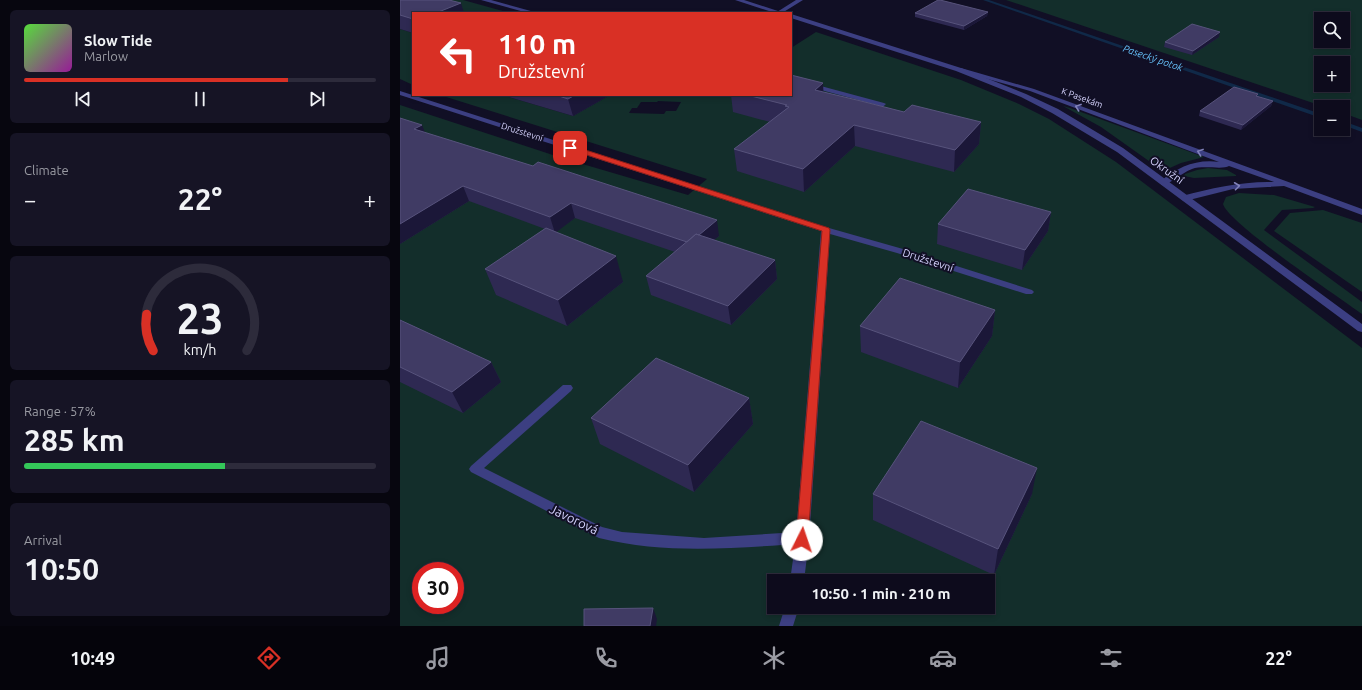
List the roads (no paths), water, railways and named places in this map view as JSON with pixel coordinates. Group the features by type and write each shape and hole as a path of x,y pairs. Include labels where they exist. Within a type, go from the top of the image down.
{"street":[{"path":"484,0 530,12"},
{"path":"738,0 777,12"},
{"path":"782,12 800,0"},
{"name":"K Pasekám","path":"792,16 938,63 1032,90 1362,212"},
{"name":"Okružní","path":"938,63 988,81 1053,110 1084,127 1120,150 1362,329"},
{"path":"792,80 882,104 864,119"},
{"name":"Družstevní","path":"400,93 826,230 900,251 1029,292"},
{"path":"1164,183 1179,170 1195,165 1216,164 1245,169"},
{"path":"1185,198 1214,189 1250,185 1289,186"},
{"path":"798,574 802,540 826,230"},
{"name":"Javorová","path":"567,388 475,469 599,532 622,538 704,544 782,539 802,540"},
{"path":"786,626 790,614"}],"waterway":[{"name":"Pasecký potok","path":"985,0 1314,114"},
{"name":"Pasecký potok","path":"1350,126 1362,130"}]}
